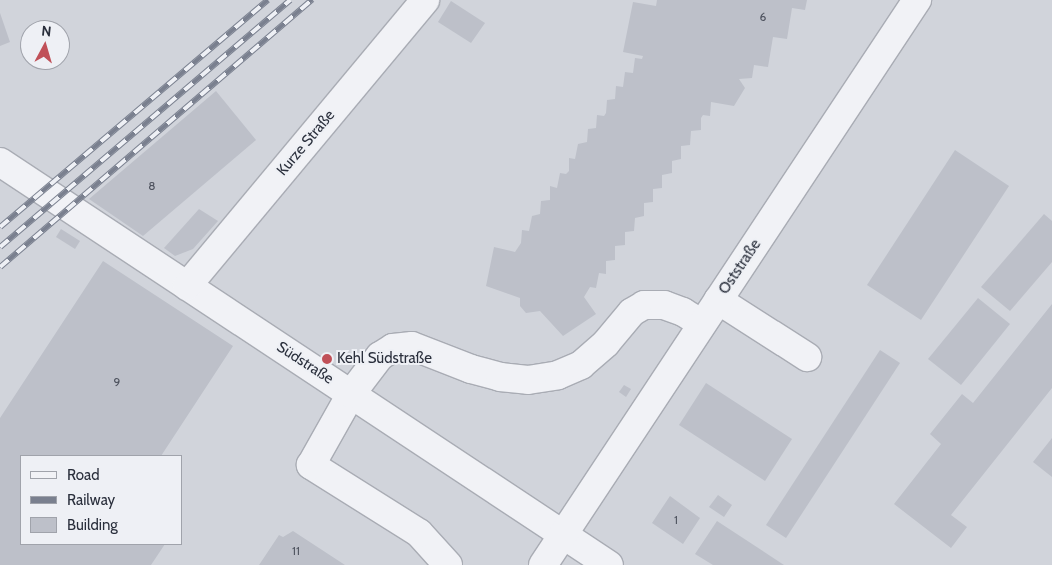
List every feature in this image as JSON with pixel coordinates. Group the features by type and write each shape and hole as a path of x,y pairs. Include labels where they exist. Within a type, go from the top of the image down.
{"street":[{"name":"Kurze Straße","path":"188,286 424,0"},
{"name":"Oststraße","path":"543,565 562,533 917,0"},
{"name":"Südstraße","path":"0,162 609,565"},
{"path":"718,300 807,357"},
{"path":"448,565 419,533 311,465 351,394 380,356 394,348 412,346 471,369 500,377 528,380 558,374 581,365 606,343 632,312 644,305 664,304 683,312 702,324"}],"shaded area":[{"path":"0,0 1052,0 1052,565 0,565"}],"building":[{"path":"657,0 807,0 805,10 792,8 787,39 773,37 768,67 754,65 752,78 739,79 745,88 734,106 711,102 710,116 703,115 701,118 701,130 691,131 690,145 681,146 681,159 672,161 672,173 662,175 662,188 653,189 653,202 644,203 644,216 635,218 634,231 625,232 625,245 615,246 615,260 606,261 606,274 599,273 596,288 590,287 584,297 596,314 563,336 540,311 526,313 520,306 520,298 486,286 494,247 515,252 521,243 522,230 529,231 532,216 540,214 541,201 550,200 550,186 557,188 560,173 566,174 569,171 569,158 575,159 578,144 587,142 588,129 596,128 597,115 604,116 606,113 607,100 615,99 616,86 623,87 625,72 633,73 635,58 642,59 643,56 623,52 633,2 656,6"},
{"path":"451,1 485,23 471,43 438,22"},
{"path":"0,13 10,42 0,46"},
{"path":"216,91 256,140 143,236 89,199"},
{"path":"955,150 1009,186 921,320 867,285"},
{"path":"199,209 218,221 193,249 175,256 164,248"},
{"path":"1044,214 1052,221 1052,262 1010,311 981,287"},
{"path":"61,229 80,241 75,249 56,237"},
{"path":"103,261 233,346 162,455 20,455 20,545 164,545 151,565 0,565 0,418"},
{"path":"978,298 1010,324 961,385 928,359"},
{"path":"1052,304 1052,388 951,515 967,527 951,548 894,504 941,444 930,434 962,394 973,403"},
{"path":"880,350 900,363 786,538 766,525"},
{"path":"706,383 792,439 765,481 679,425"},
{"path":"624,385 631,389 626,397 619,392"},
{"path":"1052,438 1052,477 1033,462"},
{"path":"718,495 732,505 724,517 709,507"},
{"path":"670,496 700,518 683,544 652,523"},
{"path":"717,521 784,565 713,565 695,554"},
{"path":"293,531 345,565 259,565 279,535 283,537"}],"railway":[{"path":"0,227 268,0"},
{"path":"0,247 290,0"},
{"path":"0,267 312,0"}],"place":[{"name":"Kehl Südstraße","path":"327,359"}]}
